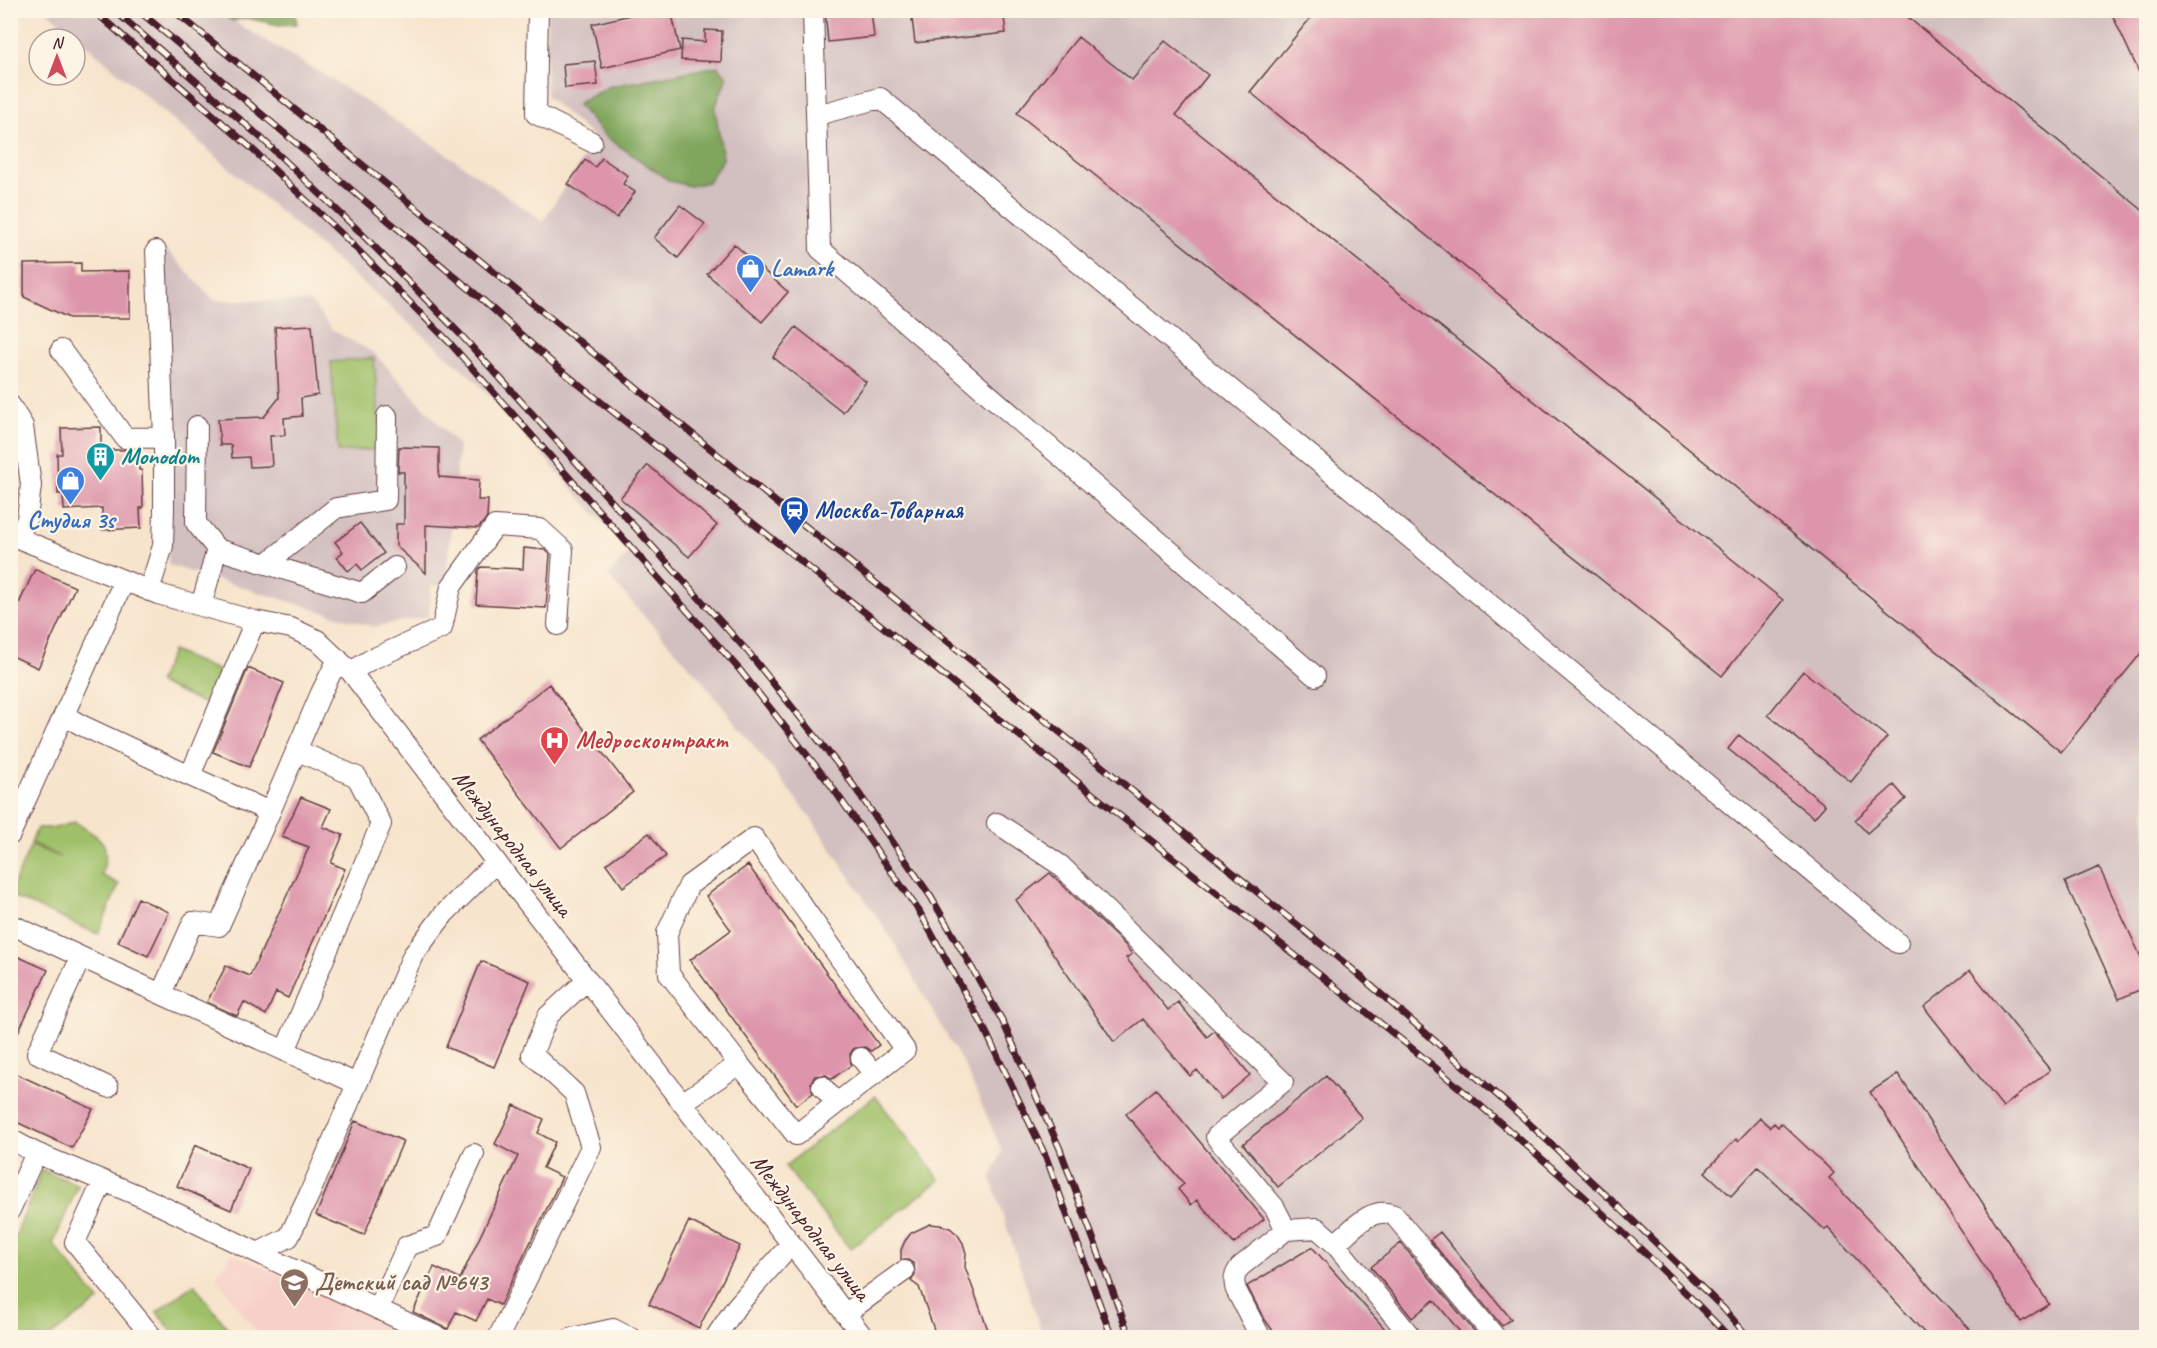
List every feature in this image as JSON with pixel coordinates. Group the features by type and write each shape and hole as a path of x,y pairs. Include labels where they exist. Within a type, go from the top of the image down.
{"street":[{"path":"538,10 536,114 592,142"},
{"path":"813,10 820,249 1315,676"},
{"path":"816,115 880,99 1898,943"},
{"path":"149,591 163,546 164,437 156,251"},
{"path":"61,350 125,438 164,437"},
{"path":"10,405 23,426 31,485 27,519 14,537"},
{"path":"266,564 336,508 386,500 387,416"},
{"path":"197,426 196,523 217,549 362,593 395,567"},
{"path":"161,994 194,922 219,926 321,693 345,666 370,660 442,628 451,587 495,526 540,529 563,550 558,624"},
{"name":"Международная улица","path":"14,537 149,591 255,621 291,628 317,640 345,666 864,1338"},
{"path":"201,606 217,549"},
{"path":"10,835 124,581"},
{"path":"190,776 255,621"},
{"path":"64,715 81,725 270,812"},
{"path":"285,1051 381,824 357,777 296,750"},
{"path":"997,823 1059,865 1283,1082 1216,1137 1275,1208 1286,1230"},
{"path":"754,838 906,1050 796,1135 739,1064 669,974 667,933 689,885 754,838"},
{"path":"258,1253 289,1237 413,955 444,914 496,862"},
{"path":"10,924 357,1084"},
{"path":"81,957 37,1053 108,1087"},
{"path":"498,1338 591,1147 574,1093 532,1054 548,1016 587,980"},
{"path":"861,1058 874,1074"},
{"path":"682,1103 739,1064"},
{"path":"822,1086 837,1103"},
{"path":"10,1139 36,1153 147,1199 440,1338"},
{"path":"10,1210 36,1153"},
{"path":"378,1309 407,1246 437,1236 474,1154"},
{"path":"103,1181 75,1242 153,1338"},
{"path":"1335,1244 1372,1214 1387,1212 1394,1215 1400,1219 1496,1338"},
{"path":"1261,1338 1236,1290 1234,1277 1240,1267 1286,1230 1317,1228 1335,1244 1412,1338"},
{"path":"715,1338 736,1307 791,1244"},
{"path":"845,1314 904,1271"},
{"path":"572,1338 613,1329 631,1338"}],"shaded area":[{"path":"47,11 216,11 324,75 432,144 543,221 596,139 546,96 547,11 2146,11 2146,1337 1043,1337 991,1179 1002,1151 967,1071 891,938 808,814 699,677 608,576 629,552 475,380 87,45 87,27 66,27"},
{"path":"163,246 214,300 311,302 332,330 374,353 459,446 445,586 431,585 429,616 374,627 168,565 171,511"},
{"name":"Детский сад №643","path":"232,1253 416,1337 260,1337 216,1277"}],"green space":[{"path":"216,11 295,11 297,24 279,25 246,18 233,21"},
{"path":"718,66 727,77 715,108 723,159 708,182 690,186 670,181 605,136 577,104 608,87"},
{"path":"374,358 381,449 338,452 331,362"},
{"path":"172,651 224,673 210,706 158,683"},
{"path":"75,822 102,842 106,855 101,875 119,884 98,934 11,896 11,891 31,845 60,857 31,843 37,828 55,828"},
{"path":"875,1096 940,1180 850,1249 785,1166"},
{"path":"42,1170 78,1185 53,1244 99,1301 49,1337 11,1337 11,1248"},
{"path":"194,1284 234,1337 176,1337 157,1312"}],"building":[{"path":"651,10 671,10 680,50 602,68 592,24"},
{"path":"825,10 871,10 874,37 828,42"},
{"path":"911,10 1003,10 1006,33 915,43"},
{"path":"1317,10 1899,10 2146,213 2146,647 2061,752 1250,92"},
{"path":"2110,10 2146,10 2146,87"},
{"path":"705,30 722,31 721,62 681,60 682,40 705,42"},
{"path":"1078,37 1132,80 1165,41 1208,75 1176,115 1783,600 1722,676 1017,113"},
{"path":"595,61 598,85 565,88 563,64"},
{"path":"602,158 628,176 623,184 635,192 617,218 568,184 585,160 595,167"},
{"path":"680,205 705,224 678,258 654,238"},
{"path":"734,244 788,292 762,322 707,274"},
{"path":"81,263 81,272 130,271 130,318 69,318 24,297 24,264"},
{"path":"312,325 318,395 301,398 302,416 284,418 285,435 270,436 272,466 250,467 249,457 232,458 231,445 220,445 218,419 264,417 279,398 275,327"},
{"path":"796,327 866,382 843,412 773,357"},
{"name":"Monodom","path":"101,427 101,450 139,450 143,508 140,508 141,528 102,530 102,508 64,510 63,494 58,494 57,454 62,454 61,428"},
{"path":"399,447 439,448 439,477 479,480 478,500 488,500 487,518 478,528 426,525 426,573 396,546 396,524 404,524 404,472 398,472"},
{"path":"648,465 717,525 689,557 620,498"},
{"path":"360,523 384,553 362,570 357,564 348,571 337,557 343,552 335,542"},
{"path":"524,548 545,550 550,554 546,608 476,604 478,570 481,567 523,569"},
{"path":"35,569 75,587 38,668 10,655 10,623"},
{"path":"248,668 284,683 249,767 213,752"},
{"path":"1803,671 1887,737 1851,782 1768,715"},
{"name":"Медросконтракт","path":"549,684 633,792 561,848 477,740"},
{"path":"1739,735 1825,805 1814,818 1728,749"},
{"path":"1894,785 1906,799 1867,833 1855,820"},
{"path":"301,797 331,809 323,827 343,835 331,863 345,869 288,998 276,992 266,1015 244,1002 237,1016 207,1002 226,966 250,976 309,847 282,837"},
{"path":"649,833 666,856 623,887 606,864"},
{"path":"748,865 879,1045 871,1051 865,1047 854,1048 850,1054 851,1065 832,1079 826,1075 815,1076 811,1082 813,1093 796,1105 690,960 731,930 706,896"},
{"path":"2099,867 2146,968 2146,987 2119,999 2065,882"},
{"path":"1050,873 1125,945 1132,954 1126,958 1168,1010 1178,1002 1207,1037 1214,1031 1217,1034 1250,1075 1221,1099 1197,1070 1190,1076 1143,1019 1114,1042 1016,900"},
{"path":"138,898 169,912 148,956 118,942"},
{"path":"10,953 48,970 10,1049"},
{"path":"481,961 530,981 494,1067 446,1047"},
{"path":"1970,970 2050,1070 2003,1107 1924,1007"},
{"path":"10,1071 93,1109 72,1148 10,1119"},
{"path":"1898,1074 2049,1304 2021,1322 1870,1092"},
{"path":"1326,1076 1362,1118 1278,1187 1243,1144"},
{"path":"1156,1089 1264,1219 1234,1244 1197,1200 1191,1205 1178,1189 1184,1184 1126,1114"},
{"path":"514,1105 544,1119 538,1133 555,1142 543,1168 562,1177 500,1305 487,1299 476,1321 456,1312 448,1329 413,1312 434,1267 460,1279 518,1156 495,1144"},
{"path":"1760,1118 1770,1127 1774,1123 1778,1127 1781,1123 1834,1173 1829,1178 1978,1338 1929,1338 1828,1228 1825,1230 1758,1167 1731,1196 1705,1172 1736,1139 1738,1141"},
{"path":"355,1121 403,1141 364,1235 316,1215"},
{"path":"195,1145 249,1169 231,1210 177,1186"},
{"path":"689,1221 740,1246 699,1328 649,1304"},
{"path":"930,1224 950,1228 963,1243 966,1253 965,1267 991,1338 937,1338 919,1287 911,1281 915,1275 914,1264 908,1260 901,1260 901,1250 911,1233"},
{"path":"1440,1232 1511,1319 1502,1326 1430,1240"},
{"path":"1401,1243 1480,1338 1465,1338 1434,1300 1412,1318 1371,1267"},
{"path":"1312,1247 1393,1338 1278,1338 1263,1317 1247,1286"}],"railway":[{"path":"93,10 250,147 347,239 449,342 739,669 830,784 919,911 982,1024 1046,1157 1112,1338"},
{"path":"114,10 259,136 359,231 461,335 749,653 844,772 931,897 1002,1020 1060,1149 1130,1338"},
{"path":"138,10 485,302 557,367 1419,1054 1579,1192 1656,1263 1730,1338"},
{"path":"173,10 1352,969 1519,1114 1723,1308 1749,1338"}],"place":[{"name":"Lamark","path":"750,294"},
{"name":"Monodom","path":"100,482"},
{"name":"Студия 3s","path":"71,506"},
{"name":"Москва-Товарная","path":"794,536"},
{"name":"Медросконтракт","path":"555,766"},
{"name":"Детский сад №643","path":"294,1308"}]}
